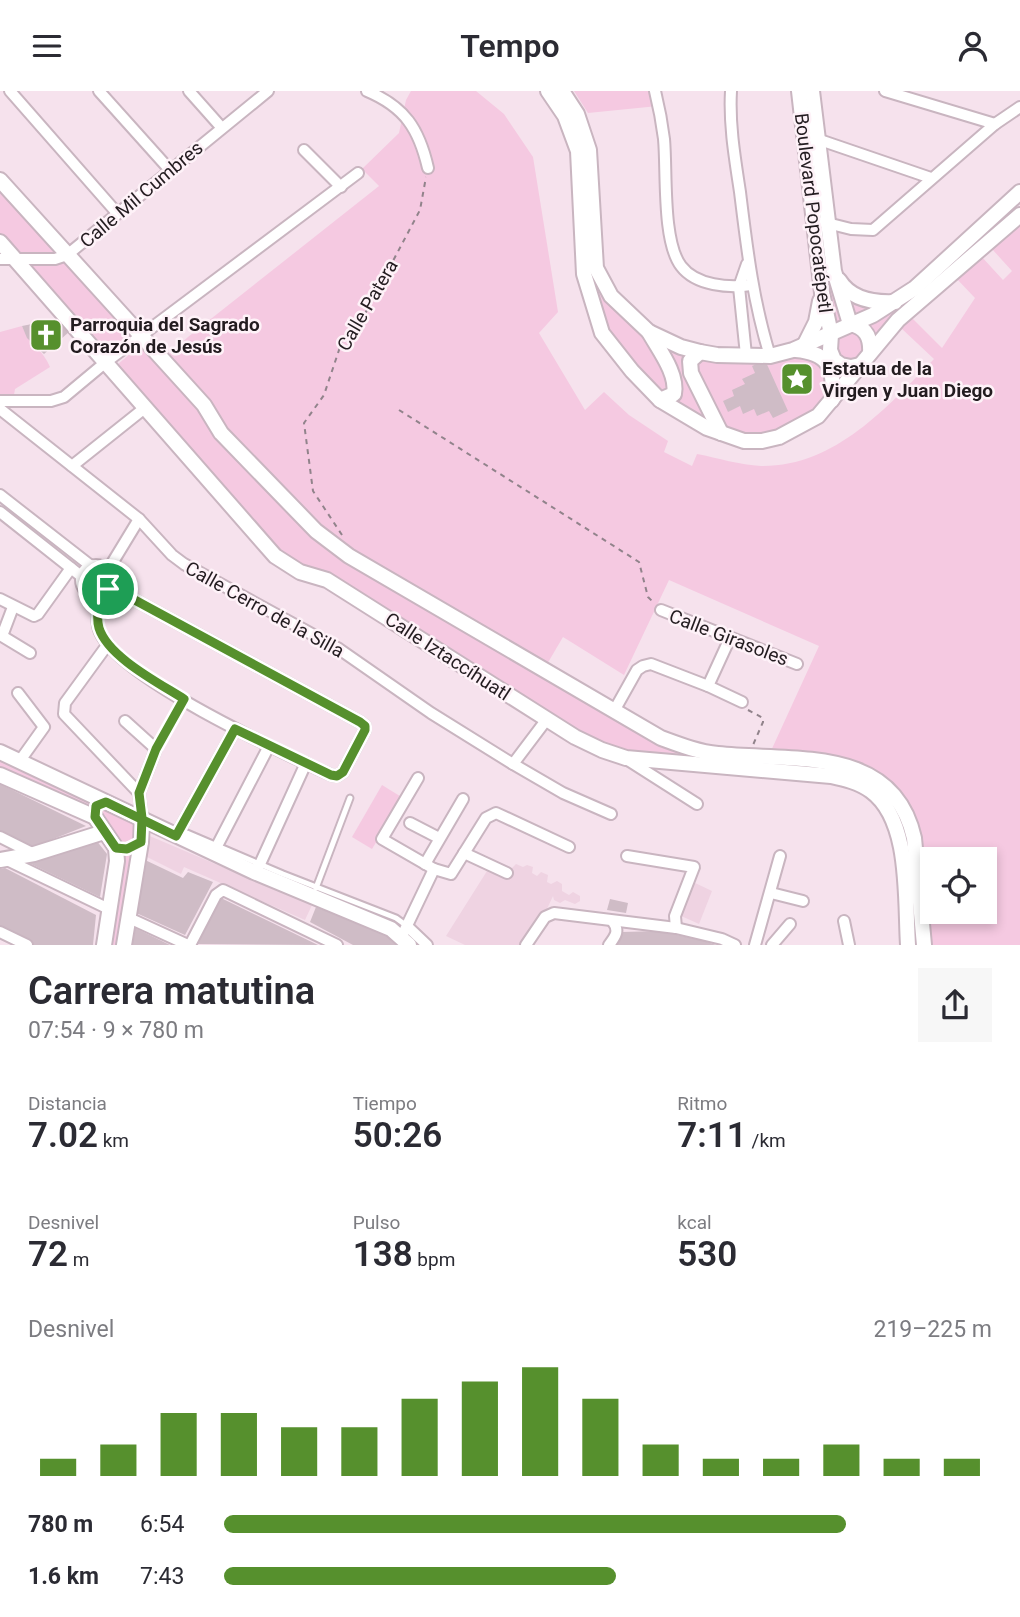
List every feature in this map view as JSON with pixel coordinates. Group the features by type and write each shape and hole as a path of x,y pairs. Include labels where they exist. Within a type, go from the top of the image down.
{"street":[{"path":"9,91 117,213"},
{"path":"99,91 169,169"},
{"path":"189,91 221,127"},
{"name":"Calle Mil Cumbres","path":"7,259 55,259 67,255 169,169 268,91"},
{"path":"367,91 386,99 401,111 422,144 428,168"},
{"path":"548,91 565,116 578,151 584,274 602,333 632,372 660,400 707,428 744,441 779,437 818,416 898,320 1020,215"},
{"name":"Boulevard Popocatépetl","path":"562,91 577,114 589,150 596,268 611,296 649,332 681,347 700,352 770,356 831,334 897,302 1020,192"},
{"path":"655,91 664,140 668,208 676,258 682,268 702,281 739,287 751,285"},
{"path":"731,91 729,116 751,285 770,356"},
{"name":"Boulevard Popocatépetl","path":"799,91 821,221 850,324"},
{"name":"Boulevard Popocatépetl","path":"812,91 817,139 822,293 831,334 830,350 834,360 846,367 860,365"},
{"path":"885,91 995,124"},
{"path":"821,221 864,231 873,230 995,124 1020,107"},
{"path":"817,139 931,178"},
{"path":"304,150 341,187"},
{"path":"0,401 58,400 358,173"},
{"name":"Calle Iztaccíhuatl","path":"0,180 144,336 204,405 221,433 316,530 349,556 661,738 684,747 719,754 818,761 857,768 896,795 911,823 914,838 924,945"},
{"name":"Calle Iztaccíhuatl","path":"0,242 7,259 106,362 275,556 300,572 327,580 348,592 575,737 602,750 626,758 831,776 849,780 872,792 890,813 897,830 901,848 908,945"},
{"path":"746,355 739,287 748,261"},
{"path":"834,271 845,289 852,294 880,302 897,302"},
{"path":"822,293 816,322 799,347 823,358 828,364 833,378 831,402"},
{"name":"Boulevard Popocatépetl","path":"850,324 862,328 865,332 870,341 870,353"},
{"path":"649,332 669,369 675,387 674,394 660,400"},
{"path":"700,352 690,361 691,373 722,433"},
{"path":"72,465 146,407"},
{"name":"Calle Cerro de la Silla","path":"0,409 139,519 172,555 184,564 339,649 431,713 513,764 563,793 611,814"},
{"path":"0,495 91,566"},
{"path":"0,512 82,576"},
{"path":"108,570 139,519"},
{"path":"108,570 100,565 91,566 82,576 85,591 104,592 120,592 365,726 343,772 337,776 235,729 141,672 108,645 98,625 104,592 112,579 108,570"},
{"path":"0,599 30,616 38,614 71,568"},
{"path":"13,607 2,636 30,653"},
{"name":"Calle Girasoles","path":"661,610 797,664"},
{"path":"708,686 730,638"},
{"path":"108,645 63,709 64,714 139,793 149,819 141,842 124,945"},
{"path":"614,711 637,670 652,664 742,702"},
{"path":"18,693 44,727 19,762"},
{"path":"139,793 156,749 184,699"},
{"path":"513,764 547,719"},
{"path":"125,721 156,749"},
{"path":"178,833 235,729"},
{"path":"217,846 269,746"},
{"path":"0,752 427,945"},
{"path":"626,758 697,804"},
{"path":"257,868 306,763"},
{"path":"0,775 95,817 116,848 111,910 104,945"},
{"path":"418,778 382,839 429,867 451,874 491,813 569,847"},
{"path":"406,936 439,838 463,799"},
{"path":"95,817 96,806 106,802"},
{"path":"410,823 439,838"},
{"path":"3,860 34,854 104,832"},
{"path":"0,837 34,854"},
{"path":"116,848 127,849 141,842"},
{"path":"464,853 506,873"},
{"path":"627,856 694,867 676,916 676,928"},
{"path":"755,945 780,856"},
{"path":"3,860 111,910"},
{"path":"129,918 189,945 216,895 223,890 337,945"},
{"path":"771,893 803,901"},
{"path":"526,945 549,914 676,928 722,939 735,945"},
{"path":"844,921 849,945"},
{"path":"609,945 617,934 617,927 613,922"},
{"path":"772,945 790,924"},
{"path":"0,932 27,945"}],"lane":[{"path":"316,888 350,798"},
{"path":"178,833 217,846 257,868 396,918 406,936"}],"path":[{"name":"Calle Patera","path":"349,556 347,544 313,491 304,423 324,395 343,338 359,325 420,210 428,168"},
{"path":"399,410 639,562 648,597 661,610"},
{"path":"742,702 764,722 748,756"}],"shaded area":[{"path":"411,91 476,91 504,114 533,157 558,312 539,333 585,410 604,392 629,415 668,441 664,452 692,466 697,454 761,466 788,464 813,456 858,431 898,396 934,359 901,328 912,318 942,348 975,298 956,278 981,256 1003,280 1012,271 992,249 1020,220 1020,945 931,945 929,924 997,924 997,847 920,847 920,850 917,824 892,785 847,760 770,753 819,646 669,580 624,675 563,637 543,671 698,755 697,758 627,751 593,739 557,720 327,574 286,559 117,365 144,342 161,361 379,186 362,169 399,133 406,100"},
{"path":"574,91 661,91 658,106 588,113"},
{"path":"0,180 144,336 106,362 0,242"},
{"path":"815,221 827,226 844,289 880,303 925,287 831,402 780,437 744,440 660,400 602,333 584,248 596,268 649,332 717,358 795,349 819,315"},
{"path":"22,326 50,367 15,389 13,401 0,401 0,332"},
{"path":"0,753 142,818 124,945 104,945 117,861 95,817 0,775"},
{"path":"382,785 403,798 372,849 352,837"},
{"path":"145,834 312,905 305,920 184,867 181,874 143,855"},
{"path":"516,864 533,867 532,873 537,876 541,872 548,875 547,882 551,884 557,881 562,884 562,891 569,895 573,892 580,896 580,901 575,904 565,900 560,903 554,900 553,896 523,945 465,945 446,936 487,871 506,879 512,875 511,869"},
{"path":"693,882 712,891 699,924 679,915"}],"building":[{"name":"Parroquia del Sagrado Corazón de Jesús","path":"62,318 69,332 44,354 27,338 22,326"},
{"path":"765,360 788,411 773,418 769,411 757,416 754,409 743,414 740,406 728,412 723,401 734,396 732,390 745,384 742,379 755,373 752,366"},
{"path":"0,784 86,826 33,847 0,831"},
{"path":"96,840 107,854 100,897 27,862"},
{"path":"143,859 183,878 188,872 213,882 185,935 134,912"},
{"path":"5,868 96,915 93,945 34,945 0,929 0,869"},
{"path":"221,898 318,945 197,944"},
{"path":"610,899 628,903 626,913 607,910"},
{"path":"316,907 383,933 397,945 353,945 310,922"},
{"path":"131,926 170,945 128,945"},
{"path":"659,931 716,945 614,945 622,932"}],"place":[{"name":"Parroquia del Sagrado Corazón de Jesús","path":"46,335"},
{"name":"Estatua de la Virgen y Juan Diego","path":"797,379"}],"route":[{"path":"108,589 100,595 98,614 100,632 108,645 141,672 184,699 156,749 139,793 142,818 141,842 127,849 116,848 95,817 96,806 106,802 142,818 176,836 235,729 331,775 337,776 343,772 365,730 365,726 360,722 120,592 108,589"}]}
